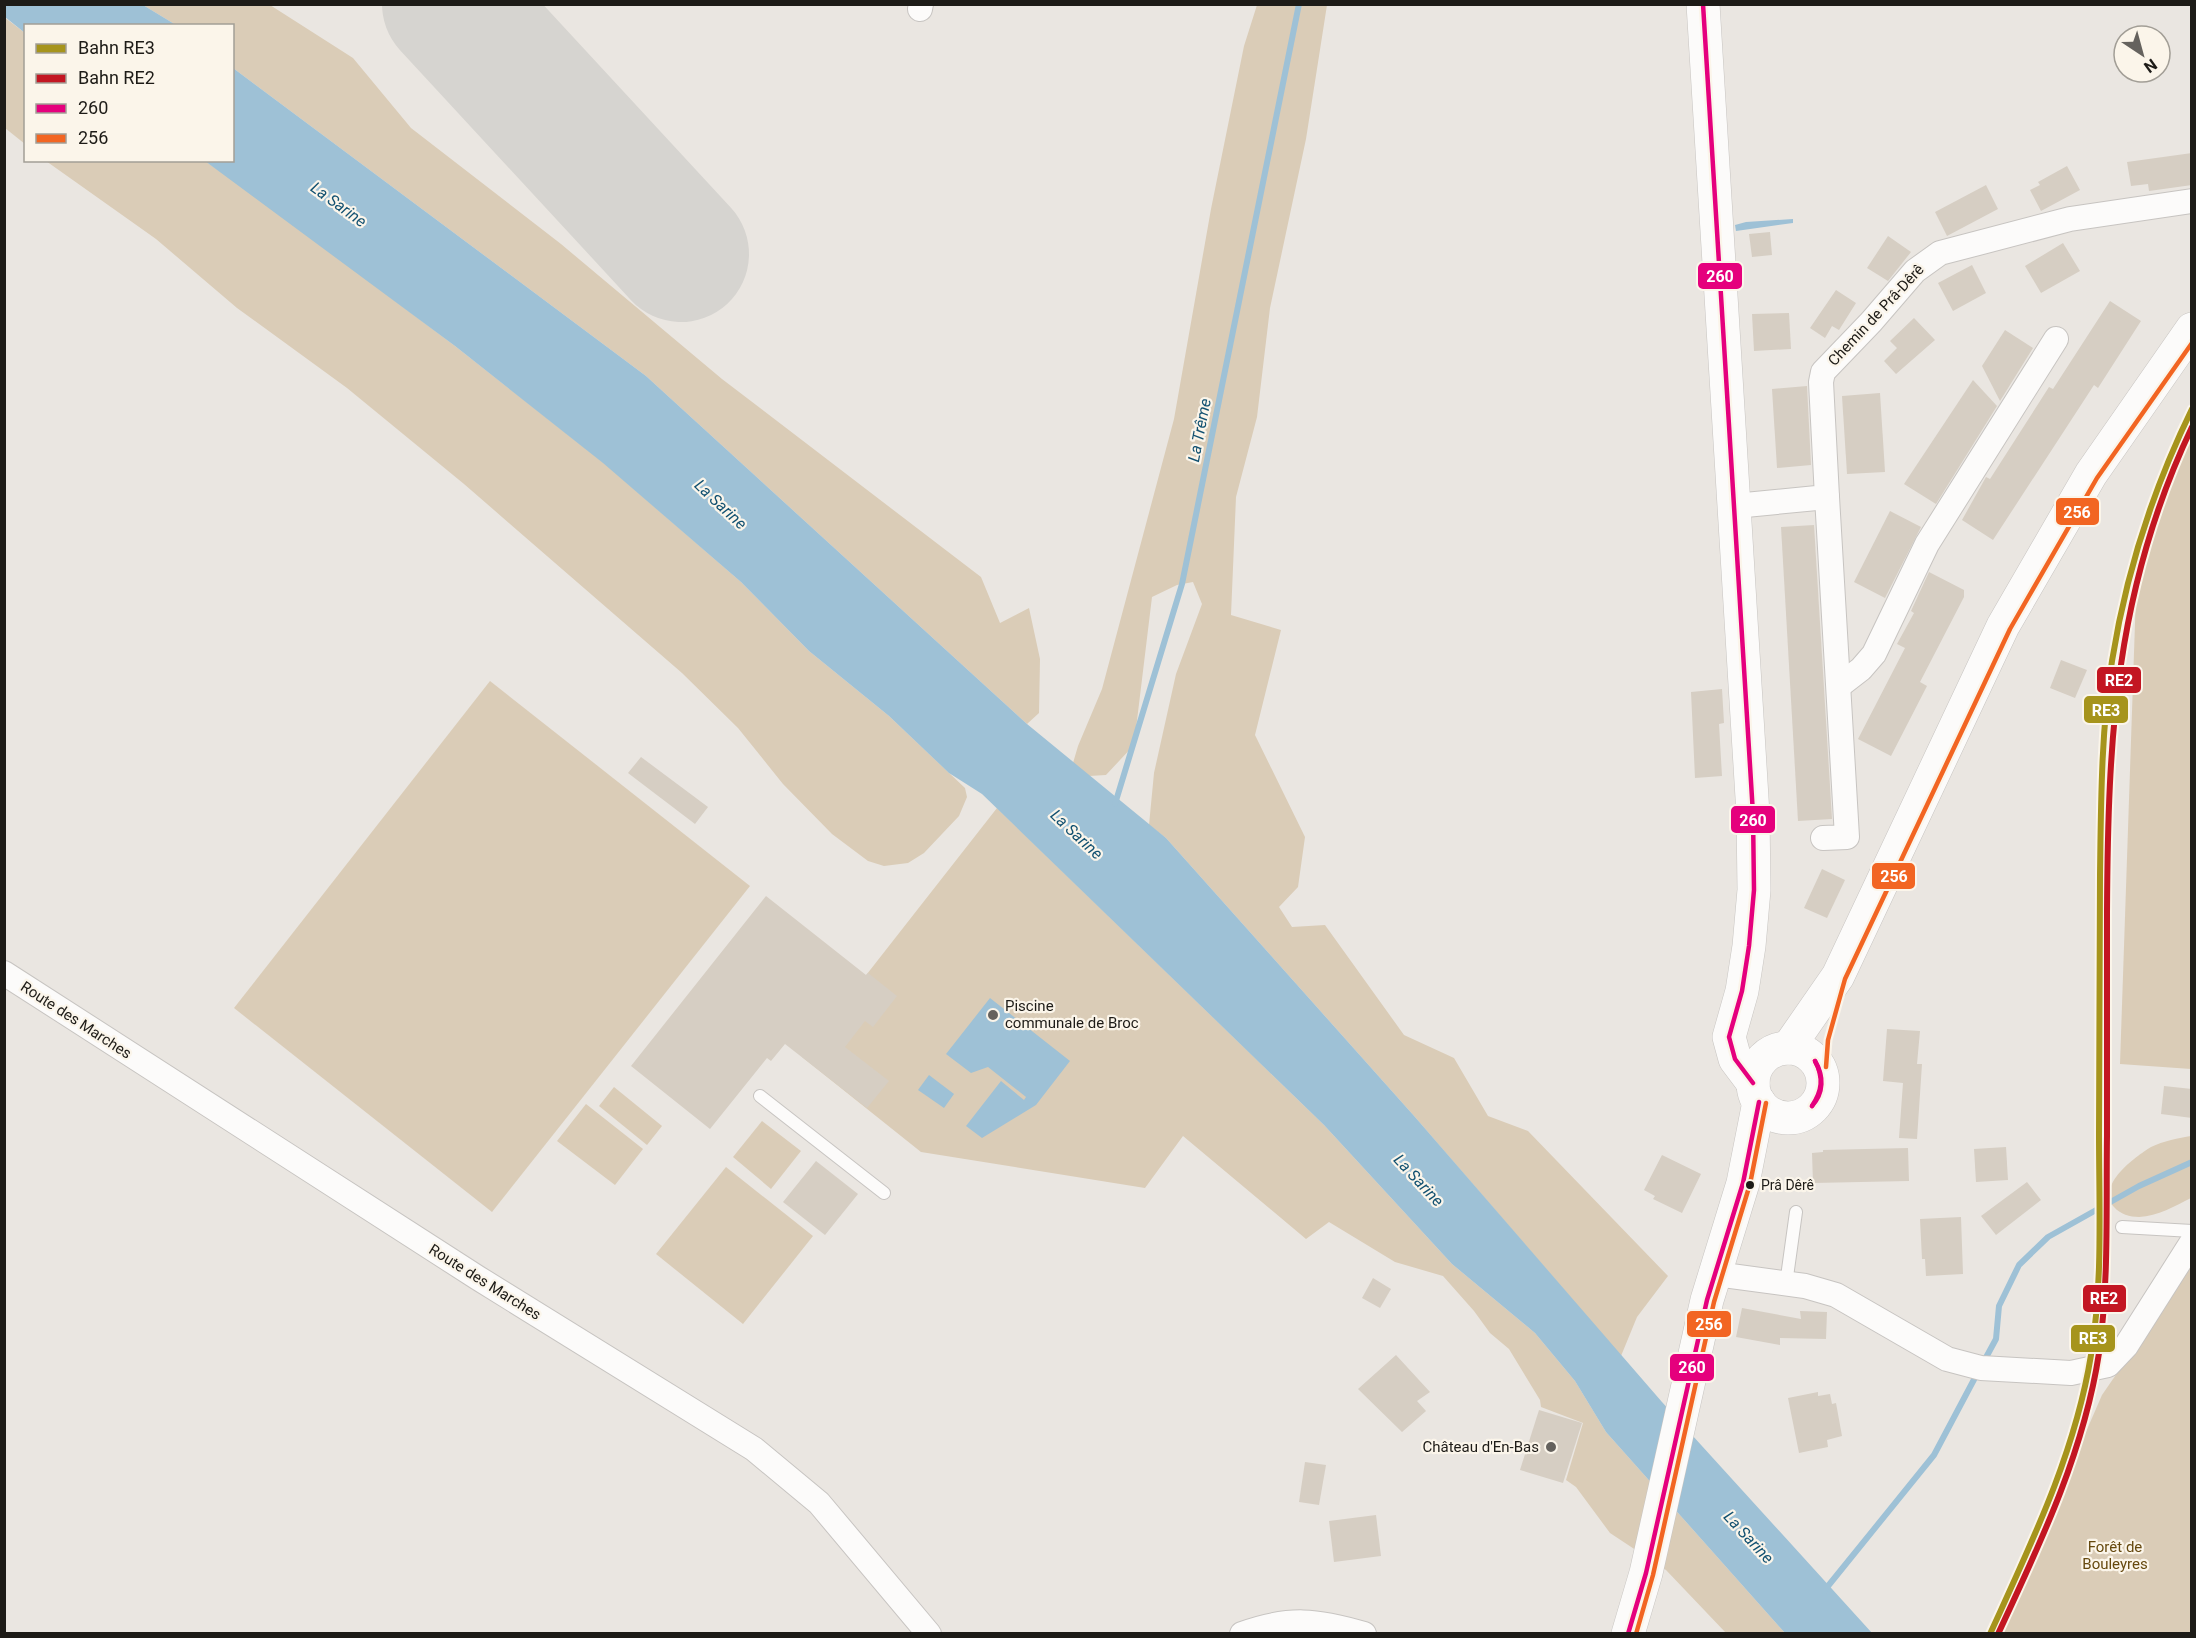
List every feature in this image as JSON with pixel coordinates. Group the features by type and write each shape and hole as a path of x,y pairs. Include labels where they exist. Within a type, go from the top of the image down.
{"main road":[{"path":"1703,4 1714,201 1736,506 1753,837 1754,890 1742,991 1729,1037 1735,1059 1756,1092 1775,1115 1790,1117 1809,1111 1819,1098 1823,1082 1819,1066 1821,1039 1838,976 2003,626 2091,474 2192,328"},
{"path":"1628,1634 1646,1573 1698,1339 1743,1183 1759,1064 1782,1049 1838,976"},
{"path":"1742,991 1749,1030 1764,1046 1808,1054 1819,1066"},
{"path":"1743,1183 1790,1117"}],"street":[{"name":"Chemin de Prâ-Dêrê","path":"1822,838 1847,837 1822,376 1830,363 1856,340 1922,264 1952,248 2036,227 2192,201"},
{"path":"1839,686 1861,669 1874,654 1927,544 2056,339"},
{"path":"1736,506 1827,497"},
{"name":"Route des Marches","path":"4,973 478,1278 756,1442 819,1503 929,1634"},
{"path":"1716,1274 1823,1290 1849,1300 1947,1359 1981,1368 2071,1373 2108,1365 2126,1346 2192,1242"},
{"path":"1242,1634 1270,1624 1322,1622 1364,1634"}],"lane":[{"path":"760,1096 884,1193"},
{"path":"1786,1284 1796,1212"},
{"path":"2122,1227 2192,1231"}],"green space":[{"path":"143,5 270,5 353,58 411,128 561,244 722,379 981,577 1000,623 1029,608 1040,659 1039,713 1027,724 646,376 234,69 234,24 174,24"},
{"path":"1257,5 1327,5 1306,139 1270,308 1257,417 1236,497 1231,615 1281,630 1255,735 1305,837 1298,887 1279,907 1292,927 1325,925 1404,1035 1454,1058 1488,1116 1528,1131 1668,1276 1637,1317 1621,1356 1415,1117 1166,838 1149,825 1154,773 1176,674 1202,604 1193,582 1177,585 1152,597 1134,745 1106,775 1089,776 1073,763 1102,689 1174,419 1211,209 1244,46"},
{"path":"4,17 24,32 24,143 5,128"},
{"path":"47,162 206,162 245,188 455,346 604,463 741,582 809,651 889,716 965,788 967,797 959,816 924,853 908,863 884,866 868,861 832,834 783,784 738,728 682,673 464,484 347,388 237,308 156,239"},
{"path":"2191,429 2192,1069 2120,1064 2136,594 2155,520"},
{"path":"490,681 750,886 492,1212 234,1008"},
{"path":"997,808 1324,1125 1452,1264 1535,1333 1575,1381 1606,1432 1785,1633 1726,1633 1666,1570 1610,1533 1576,1487 1566,1480 1583,1423 1541,1407 1540,1400 1509,1349 1490,1333 1443,1276 1395,1262 1329,1222 1306,1239 1183,1136 1145,1188 921,1152 802,1057"},
{"path":"614,1087 662,1126 647,1145 599,1106"},
{"path":"586,1104 643,1149 615,1185 557,1141"},
{"path":"762,1121 801,1151 771,1189 733,1157"},
{"path":"2191,1136 2191,1198 2153,1215 2139,1217 2119,1212 2114,1207 2110,1199 2110,1190 2120,1172 2151,1147"},
{"path":"726,1167 813,1236 743,1324 656,1254"},
{"name":"Forêt de Bouleyres","path":"2191,1266 2191,1633 1998,1634 2102,1395"}],"water":[{"path":"5,4 143,5 174,24 24,24 24,32 5,17"},
{"name":"La Sarine","path":"234,69 646,376 1027,724 1166,838 1415,1117 1662,1402 1872,1633 1785,1633 1606,1432 1575,1381 1535,1333 1452,1264 1324,1125 982,794 949,773 889,716 809,651 741,582 603,463 455,346 206,162 234,162"},
{"path":"1793,219 1793,223 1736,231 1735,225 1746,222"},
{"path":"990,998 1070,1061 1036,1105 982,1138 966,1126 1001,1081 1024,1100 1026,1097 988,1067 971,1073 946,1054"},
{"path":"929,1075 954,1094 944,1108 918,1090"}],"building":[{"path":"2192,153 2192,185 2149,191 2148,184 2131,186 2127,162"},
{"path":"2067,166 2080,190 2041,211 2030,190 2040,185 2038,182"},
{"path":"1986,185 1998,209 1947,236 1935,212"},
{"path":"1770,232 1772,255 1752,257 1749,234"},
{"path":"1888,236 1911,252 1888,281 1867,268"},
{"path":"2063,243 2080,271 2041,293 2025,266"},
{"path":"1972,265 1986,293 1953,311 1938,283"},
{"path":"1836,290 1856,303 1839,330 1832,326 1825,338 1810,328"},
{"path":"2110,301 2141,321 2098,388 2094,385 1993,540 1962,520 1986,477 1990,479 2049,387 2053,389"},
{"path":"1789,313 1791,349 1754,351 1752,314"},
{"path":"1914,318 1935,340 1896,374 1884,361 1897,348 1890,341"},
{"path":"2005,330 2033,348 2000,401 1982,366"},
{"path":"1973,380 1997,406 1936,504 1904,484"},
{"path":"1807,386 1811,465 1777,468 1772,389"},
{"path":"1880,393 1885,472 1847,474 1842,396"},
{"path":"1890,511 1921,527 1885,598 1854,582"},
{"path":"1814,525 1832,819 1798,821 1781,527"},
{"path":"1929,572 1964,590 1964,597 1920,682 1927,686 1891,756 1858,739 1905,648 1897,644 1914,613 1911,611"},
{"path":"2061,660 2087,670 2075,698 2050,688"},
{"path":"1722,689 1724,723 1719,724 1722,776 1695,778 1691,692"},
{"path":"641,757 708,807 695,824 628,773"},
{"path":"1822,869 1845,880 1827,918 1804,908"},
{"path":"766,896 866,975 868,973 897,996 873,1027 865,1021 845,1047 889,1081 867,1108 785,1044 771,1061 767,1058 710,1129 631,1066"},
{"path":"1887,1029 1920,1031 1917,1064 1922,1064 1917,1139 1899,1138 1903,1083 1883,1081"},
{"path":"2164,1086 2192,1089 2192,1118 2161,1114"},
{"path":"2006,1147 2008,1180 1976,1182 1974,1149"},
{"path":"1908,1148 1909,1181 1813,1183 1812,1153 1823,1152 1823,1150"},
{"path":"1662,1155 1701,1174 1682,1213 1653,1199 1655,1196 1644,1190"},
{"path":"816,1161 858,1194 825,1235 783,1202"},
{"path":"2027,1182 2041,1200 1996,1235 1981,1216"},
{"path":"1961,1217 1963,1274 1926,1276 1925,1259 1922,1259 1920,1219"},
{"path":"1373,1278 1391,1289 1380,1308 1362,1298"},
{"path":"1742,1308 1801,1319 1800,1311 1827,1312 1826,1339 1780,1338 1780,1345 1736,1337"},
{"path":"1396,1355 1430,1392 1417,1401 1426,1411 1402,1432 1358,1389"},
{"path":"1818,1392 1818,1396 1830,1394 1832,1404 1836,1403 1842,1436 1827,1440 1828,1447 1799,1453 1788,1398"},
{"name":"Château d'En-Bas","path":"1539,1410 1582,1423 1563,1483 1520,1470"},
{"path":"1305,1462 1326,1465 1319,1505 1299,1502"},
{"path":"1376,1515 1381,1556 1334,1562 1329,1521"}],"waterway":[{"name":"La Trême","path":"1115,804 1182,584 1299,4"},
{"path":"1983,1363 1996,1339 1999,1306 2019,1265 2048,1237 2139,1186 2192,1162"},
{"path":"1824,1591 1934,1455 1978,1372"}],"runway":[{"path":"450,4 681,254"}],"rail line":[{"name":"RE3","path":"1990,1634 2036,1532 2063,1463 2084,1392 2091,1355 2099,1273 2101,822 2108,688 2118,628 2133,564 2153,501 2192,409"},
{"name":"RE2","path":"1998,1634 2044,1532 2072,1462 2092,1390 2099,1353 2106,1245 2107,912 2114,724 2121,665 2146,547 2166,487 2192,427"}],"transit line":[{"name":"260","path":"1703,4 1753,814 1754,890 1749,946 1742,991 1729,1037 1735,1059 1753,1083"},
{"name":"256","path":"1826,1067 1828,1040 1845,979 2010,629 2097,478 2192,343"},
{"name":"260","path":"1812,1106 1821,1084 1820,1073 1815,1061"},
{"name":"260","path":"1812,1106 1821,1090 1820,1073 1815,1061"},
{"name":"260","path":"1628,1634 1646,1573 1707,1300 1743,1183 1759,1102"},
{"name":"256","path":"1636,1634 1653,1575 1714,1302 1750,1184 1766,1103"}],"place":[{"name":"Piscine communale de Broc","path":"993,1015"},
{"name":"Prâ Dêrê","path":"1750,1185"},
{"name":"Château d'En-Bas","path":"1551,1447"}]}
